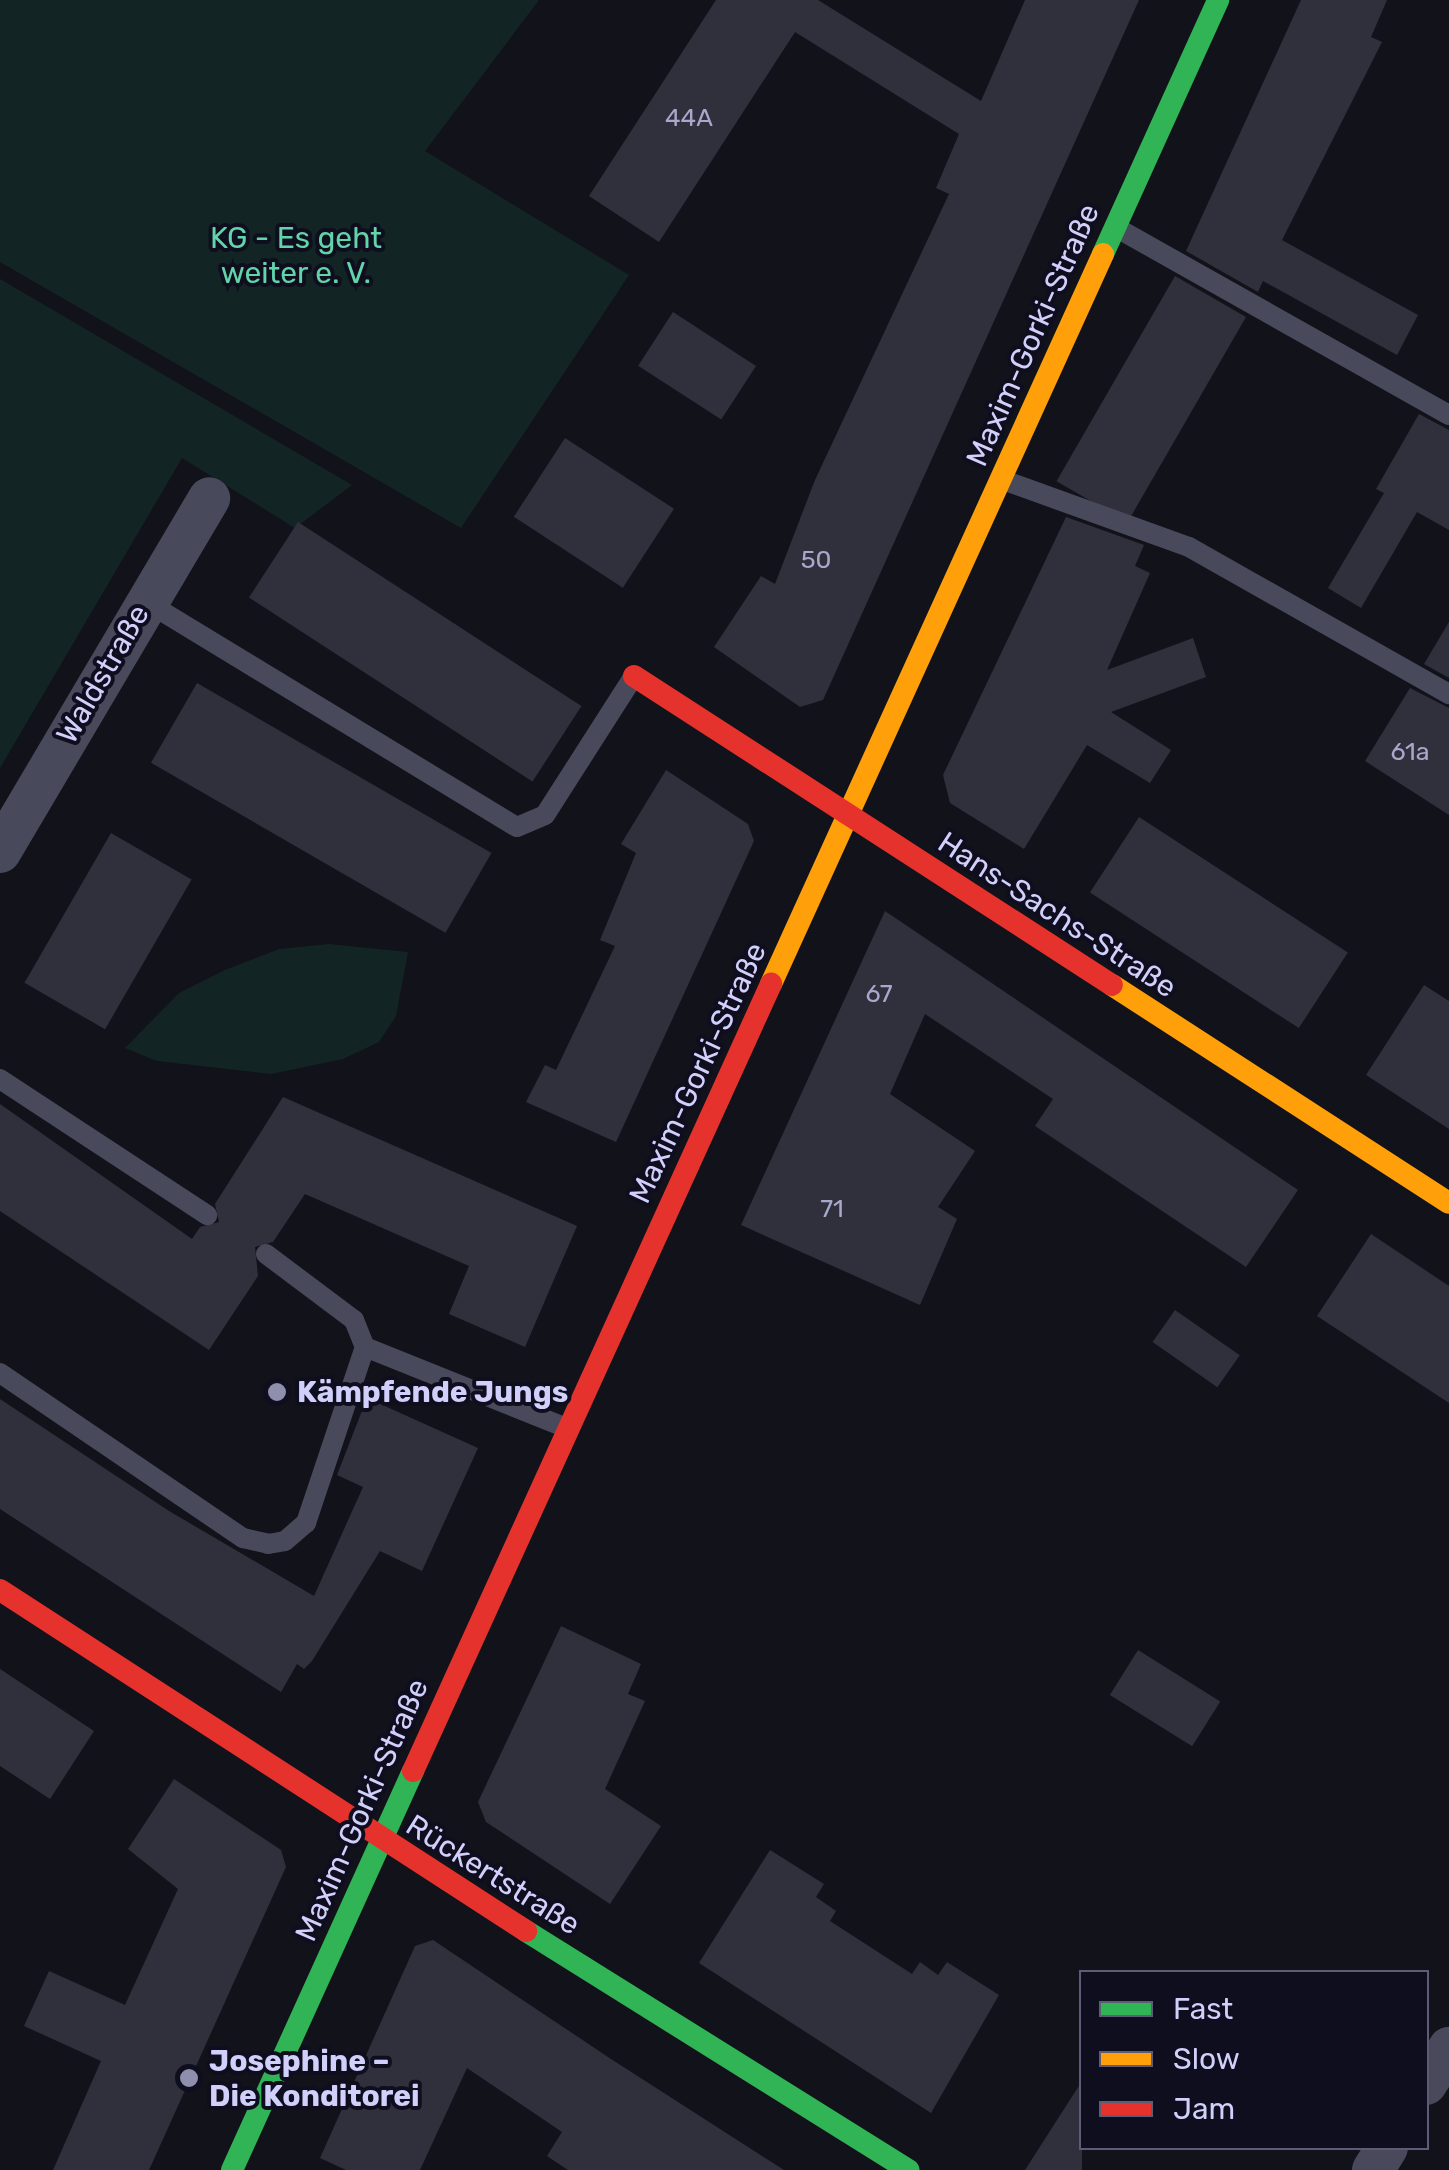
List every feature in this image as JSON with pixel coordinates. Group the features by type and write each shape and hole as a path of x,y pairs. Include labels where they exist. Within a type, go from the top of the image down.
{"street":[{"name":"Maxim-Gorki-Straße","path":"232,2170 1218,0"},
{"name":"Waldstraße","path":"0,852 144,601 209,498"},
{"name":"Hans-Sachs-Straße","path":"634,676 1449,1202"},
{"name":"Rückertstraße","path":"0,1590 382,1840 908,2170"},
{"path":"1429,2079 1449,2048"}],"lane":[{"path":"1115,227 1449,415"},
{"path":"1001,480 1189,547 1449,694"},
{"path":"144,601 517,827 545,816 634,676"},
{"path":"0,1079 207,1215"},
{"path":"0,1373 243,1538 268,1544 285,1541 306,1523 366,1347 354,1320 266,1254"},
{"path":"366,1347 567,1428"}],"green space":[{"name":"KG - Es geht weiter e. V.","path":"0,0 539,0 425,151 629,275 461,528 0,262"},
{"path":"0,279 352,485 295,528 182,458 0,768"},
{"path":"329,944 408,952 396,1016 379,1042 343,1059 271,1074 157,1061 125,1048 179,993 279,949"}],"building":[{"path":"716,0 818,0 981,101 1025,0 1139,0 823,700 800,707 714,647 761,576 775,584 815,480 949,194 936,188 959,134 795,32 659,242 589,196"},
{"path":"1301,0 1387,0 1371,37 1382,42 1282,240 1418,315 1397,355 1263,281 1258,292 1186,251"},
{"path":"1175,276 1246,317 1128,522 1056,481"},
{"path":"673,312 756,366 721,420 638,366"},
{"path":"1419,414 1449,430 1449,530 1417,512 1361,608 1328,588 1384,493 1376,489"},
{"path":"565,438 674,509 623,588 514,517"},
{"path":"1066,517 1144,545 1135,566 1150,573 1107,670 1193,638 1206,677 1111,712 1171,750 1150,783 1087,745 1024,849 950,803 943,775"},
{"path":"298,522 581,706 532,782 249,597"},
{"path":"1449,622 1449,678 1424,664"},
{"path":"197,683 491,853 445,933 151,763"},
{"path":"1410,688 1449,708 1449,815 1365,761"},
{"path":"666,770 748,824 754,841 616,1142 526,1102 545,1065 556,1070 615,946 600,940 636,853 621,844"},
{"path":"1139,817 1348,953 1299,1028 1090,892"},
{"path":"111,833 192,880 105,1029 24,983"},
{"path":"885,911 1298,1190 1246,1267 1035,1126 1053,1099 925,1014 890,1094 975,1151 938,1207 957,1219 920,1305 741,1225"},
{"path":"1424,985 1449,1001 1449,1129 1366,1075"},
{"path":"283,1097 577,1226 525,1347 449,1314 469,1266 305,1194 273,1242 255,1247 258,1276 209,1350 0,1211 0,1104 192,1239 200,1227 219,1222 215,1204"},
{"path":"1371,1234 1449,1286 1449,1403 1317,1316"},
{"path":"1175,1310 1240,1355 1217,1387 1153,1342"},
{"path":"367,1398 478,1448 422,1571 380,1551 312,1661 304,1669 297,1664 281,1692 0,1509 0,1399 169,1511 314,1596 363,1487 337,1475"},
{"path":"561,1626 641,1664 628,1694 645,1701 605,1789 661,1826 610,1904 486,1822 478,1802"},
{"path":"1138,1650 1220,1701 1192,1746 1110,1695"},
{"path":"0,1669 94,1731 50,1799 0,1766"},
{"path":"174,1779 281,1850 286,1867 149,2170 53,2170 101,2061 24,2026 49,1971 125,2005 178,1889 128,1849"},
{"path":"770,1850 824,1884 816,1897 836,1911 830,1921 912,1974 920,1962 938,1975 947,1962 999,1995 931,2113 699,1963"},
{"path":"433,1940 784,2170 568,2170 547,2156 562,2132 467,2068 420,2170 346,2170 320,2158 415,1946"},
{"path":"1079,2086 1082,2170 1025,2170"}],"traffic: fast":[{"path":"1103,254 1218,0"},
{"path":"232,2170 413,1771"},
{"path":"526,1931 908,2170"}],"traffic: slow":[{"path":"771,984 1103,254"},
{"path":"1112,985 1449,1203"}],"traffic: jam":[{"path":"634,676 1112,985"},
{"path":"413,1771 771,984"},
{"path":"0,1590 526,1931"}],"place":[{"name":"Kämpfende Jungs","path":"277,1392"},
{"name":"Josephine – Die Konditorei","path":"189,2078"}]}
